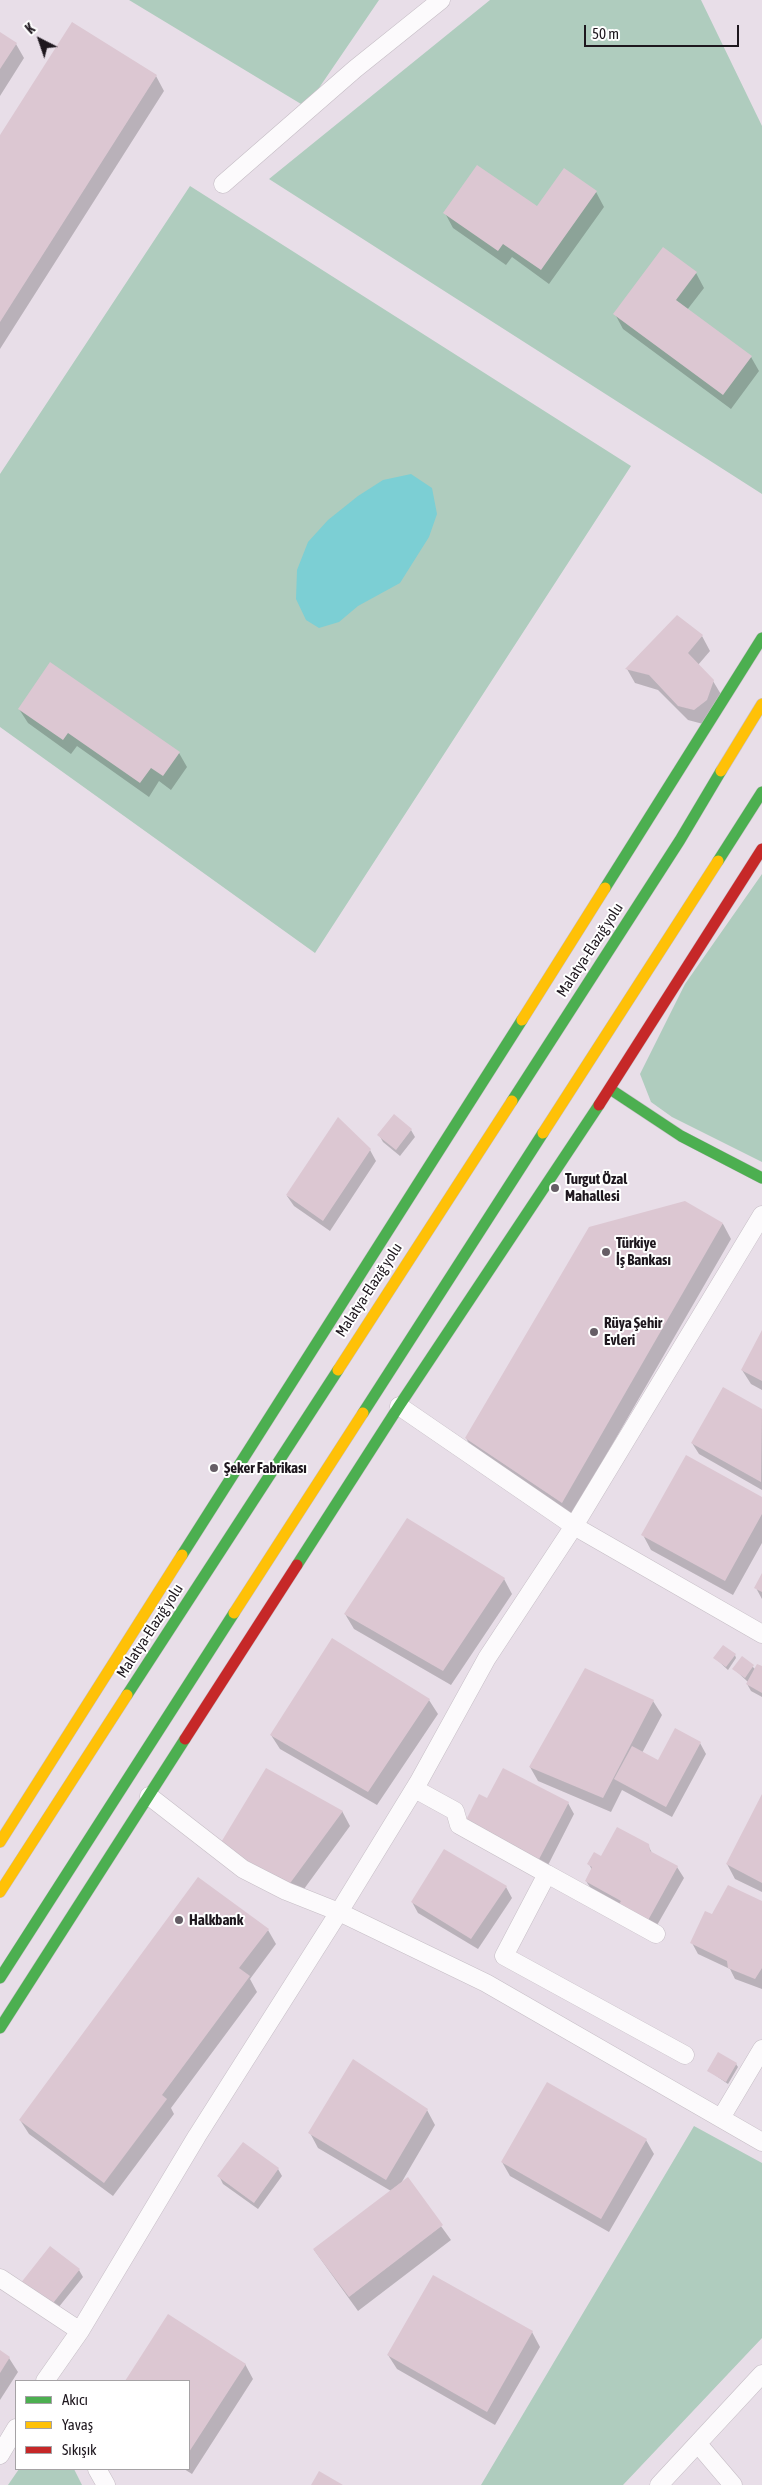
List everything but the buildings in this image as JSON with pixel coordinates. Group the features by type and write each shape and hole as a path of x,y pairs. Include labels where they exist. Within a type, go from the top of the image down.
{"main road":[{"path":"0,1842 479,1089 762,638"},
{"name":"Malatya-Elazığ yolu","path":"0,1892 680,840 762,704"},
{"path":"0,1978 762,792"},
{"path":"0,2028 399,1406 610,1089 761,852"},
{"path":"610,1089 681,1136 762,1178"}],"street":[{"path":"223,184 355,69 441,0"},
{"path":"46,2380 80,2331 197,2136 340,1912 415,1789 487,1658 574,1526 762,1215"},
{"path":"399,1406 574,1526 762,1634"},
{"path":"415,1789 455,1811 458,1825 656,1934"},
{"path":"149,1796 244,1869 286,1891 340,1912 486,1983 762,2142"},
{"path":"547,1874 504,1956 685,2055"},
{"path":"720,2118 762,2049"},
{"path":"0,2278 80,2331"},
{"path":"659,2485 762,2374"},
{"path":"0,2455 15,2430"},
{"path":"698,2444 733,2485"},
{"path":"98,2470 106,2485"}],"green space":[{"path":"129,0 379,0 306,107"},
{"path":"490,0 701,0 762,126 762,494 269,179"},
{"path":"190,186 631,466 315,953 0,727 0,474"},
{"path":"762,874 762,1162 672,1117 651,1102 640,1074 685,984"},
{"path":"694,2126 762,2163 762,2338 623,2485 481,2485"},
{"path":"18,2470 74,2470 82,2485 8,2485"}],"water":[{"path":"411,474 432,488 437,514 429,537 400,583 358,606 339,622 319,628 306,620 296,599 297,570 308,542 328,520 358,496 383,480"}],"traffic: fast":[{"path":"605,888 762,638"},
{"path":"512,1101 680,840 721,771"},
{"path":"718,861 762,792"},
{"path":"182,1555 522,1020"},
{"path":"610,1089 681,1136 762,1178"},
{"path":"297,1565 399,1406 599,1105"},
{"path":"363,1413 543,1133"},
{"path":"127,1695 338,1370"},
{"path":"0,1978 234,1613"},
{"path":"0,2028 185,1739"}],"traffic: slow":[{"path":"721,771 762,704"},
{"path":"543,1133 718,861"},
{"path":"522,1020 605,888"},
{"path":"338,1370 512,1101"},
{"path":"234,1613 363,1413"},
{"path":"0,1842 182,1555"},
{"path":"0,1892 127,1695"}],"traffic: jam":[{"path":"599,1105 762,849"},
{"path":"185,1739 297,1565"}],"place":[{"name":"Turgut Özal Mahallesi","path":"555,1188"},
{"name":"Türkiye İş Bankası","path":"606,1252"},
{"name":"Rüya Şehir Evleri","path":"594,1332"},
{"name":"Şeker Fabrikası","path":"214,1468"},
{"name":"Halkbank","path":"179,1920"}]}
